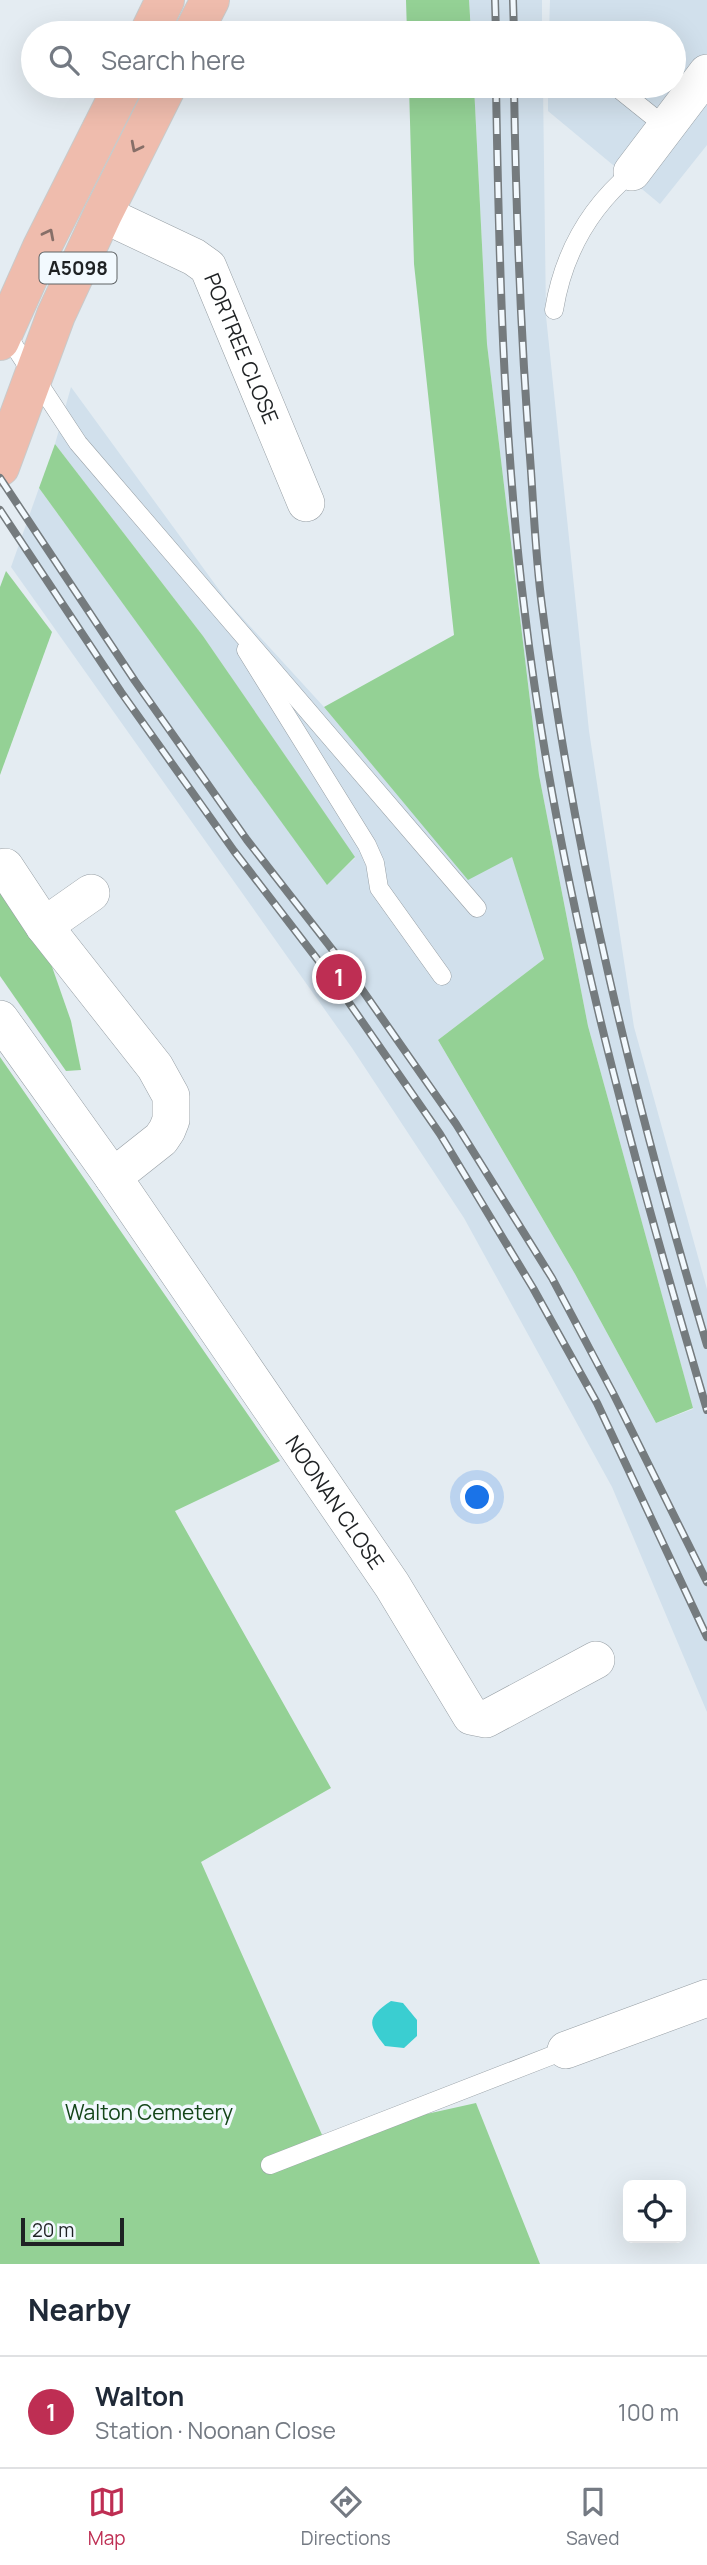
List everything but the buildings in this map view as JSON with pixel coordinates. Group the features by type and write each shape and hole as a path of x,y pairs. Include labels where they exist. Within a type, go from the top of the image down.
{"main road":[{"path":"155,21 165,0"},
{"path":"199,21 210,0"},
{"name":"A5098","path":"2,336 42,247 117,98"},
{"name":"A5098","path":"2,462 56,315 161,98"}],"street":[{"path":"632,172 707,73"},
{"name":"PORTREE CLOSE","path":"103,214 203,262 208,267 306,503"},
{"path":"5,867 44,926 155,1067 172,1096 172,1120 161,1139 113,1177"},
{"path":"44,926 91,893"},
{"name":"NOONAN CLOSE","path":"0,1020 113,1177 392,1585 471,1716 486,1719 596,1660"},
{"path":"566,2050 707,1998"}],"lane":[{"path":"630,98 666,127"},
{"path":"554,310 558,285 581,232 604,198 632,172"},
{"path":"2,336 78,443 477,908"},
{"path":"214,600 367,845 375,863 379,888 442,976"},
{"path":"270,2165 566,2050"}],"shaded area":[{"path":"469,0 542,0 542,21 470,21"},
{"path":"550,0 707,0 707,145 660,204 548,111 548,98 686,98 686,21 549,21"},
{"path":"475,98 543,98 546,316 589,731 634,1027 707,1289 707,1712 612,1487 464,1218 352,1048 11,567 39,488 327,884 355,858 203,636 55,444 71,387 228,602 324,707 468,879 512,856 544,959 438,1040 575,1274 656,1423 693,1409 588,1026 539,775 487,344"}],"green space":[{"path":"406,0 469,0 470,21 407,21"},
{"path":"409,98 475,98 487,344 539,775 588,1026 693,1408 656,1423 575,1274 438,1040 544,959 512,857 468,880 324,707 454,635 414,264"},
{"path":"55,444 203,636 355,857 327,885 39,488"},
{"path":"6,571 52,632 0,775 0,587"},
{"path":"0,889 50,961 71,1021 81,1070 66,1071 0,976"},
{"name":"Walton Cemetery","path":"0,1057 280,1461 175,1511 331,1788 201,1862 323,2137 476,2103 540,2264 0,2264"}],"water":[{"path":"391,2001 403,2003 417,2020 417,2036 404,2048 385,2046 373,2026 374,2016"}],"railway":[{"path":"495,0 496,21"},
{"path":"513,0 514,21"},
{"path":"496,98 501,281 511,476 524,606 538,708 555,810 598,1011 650,1211 707,1410"},
{"path":"514,98 527,423 538,572 555,700 589,886 610,979 655,1163 707,1345"},
{"path":"0,478 135,681 247,840 349,971 456,1124 552,1278 613,1393 707,1582"},
{"path":"0,510 121,692 234,851 334,981 440,1134 533,1288 597,1403 707,1637"}],"place":[{"name":"Walton","path":"339,977"}]}
